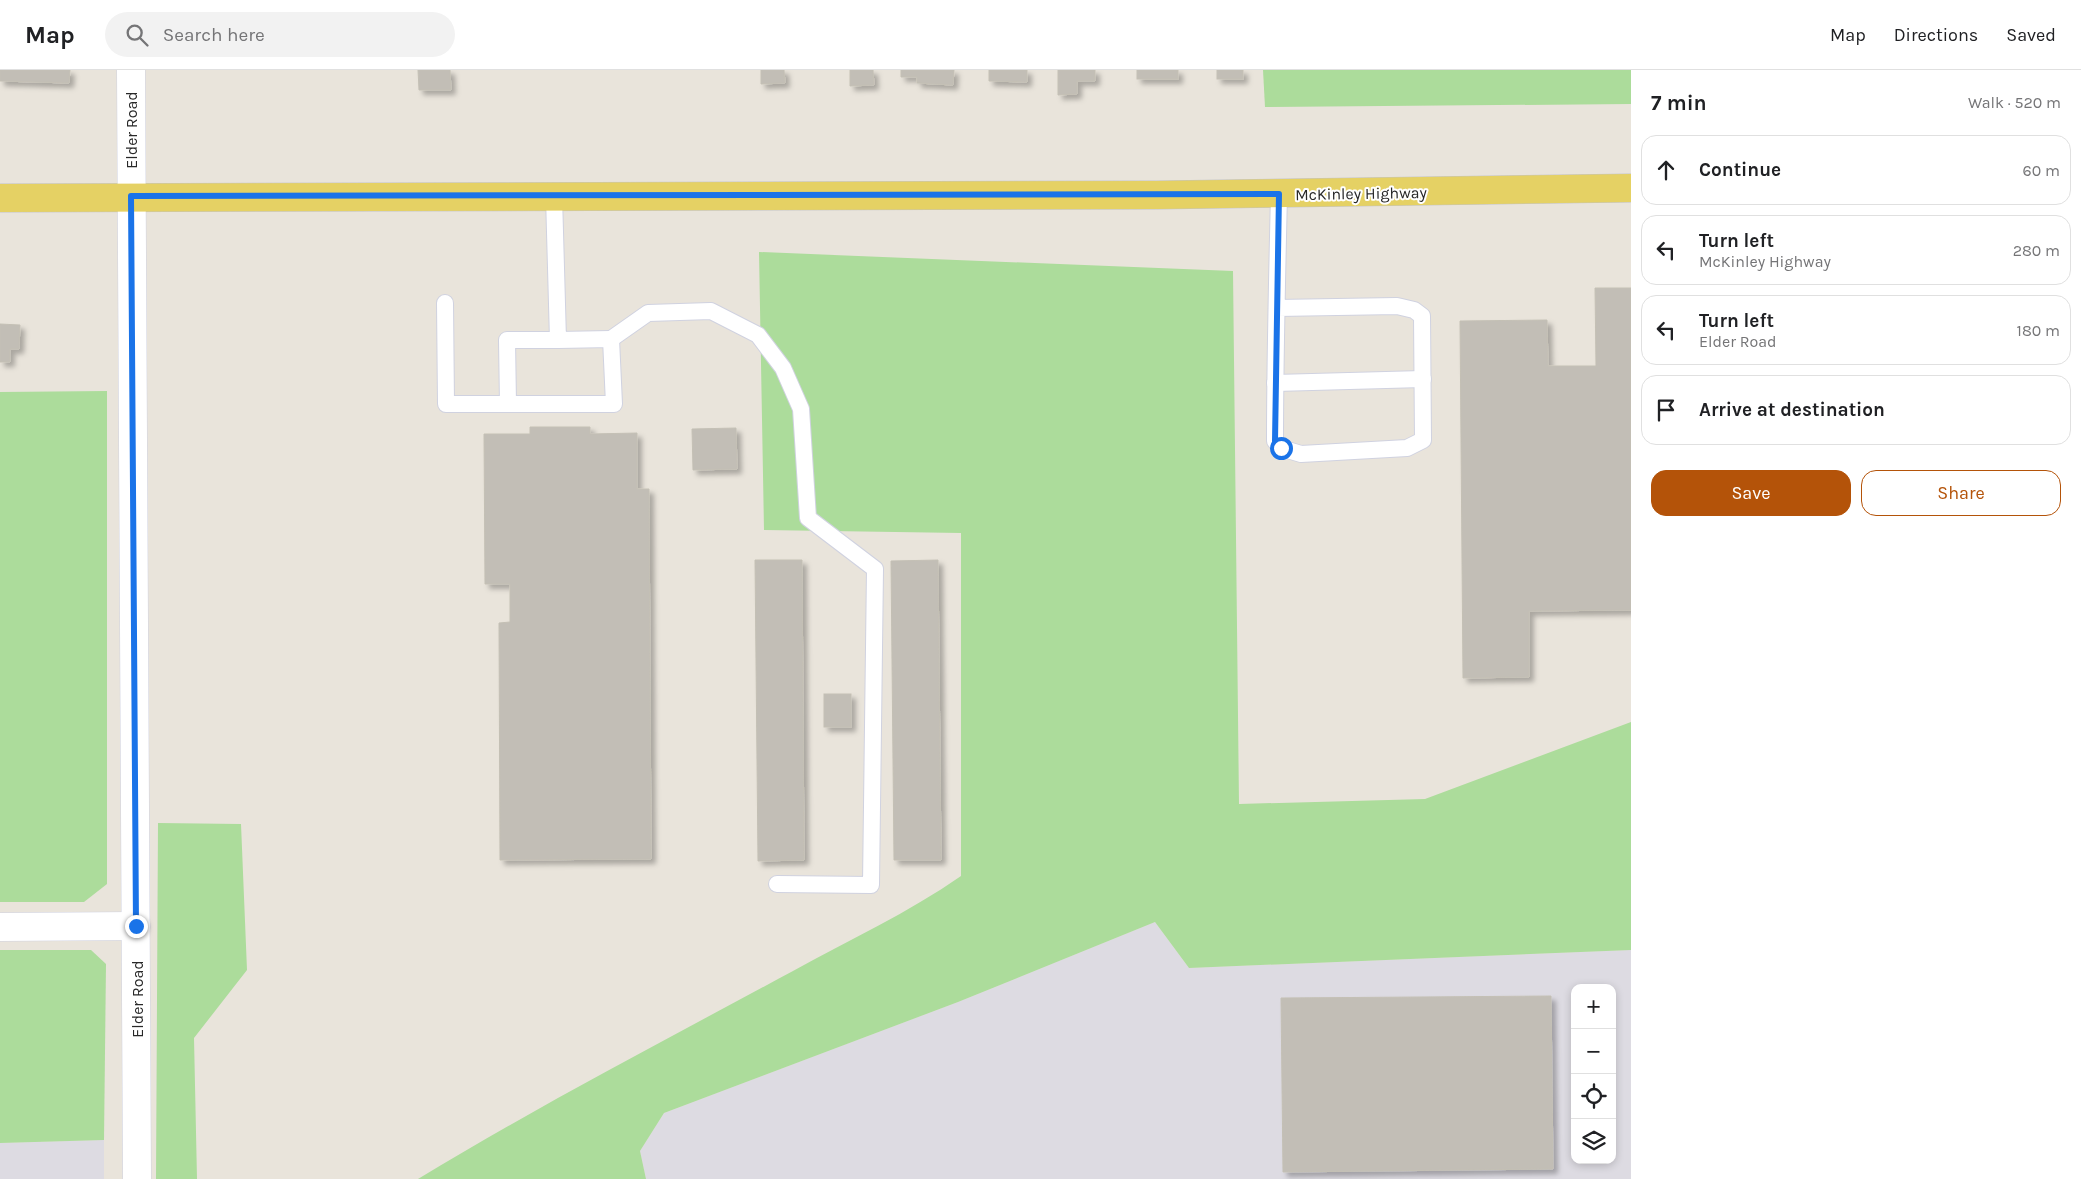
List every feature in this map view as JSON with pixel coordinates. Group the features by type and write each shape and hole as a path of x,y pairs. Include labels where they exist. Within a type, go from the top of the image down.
{"main road":[{"name":"McKinley Highway","path":"0,198 131,196 1279,194 1631,188"}],"street":[{"name":"Elder Road","path":"131,70 137,1179"},
{"path":"0,927 136,926"}],"lane":[{"path":"1277,308 1397,306 1414,310 1422,316 1423,440 1407,448 1301,454 1281,448 1275,441 1275,383 1279,194"},
{"path":"554,196 558,340"},
{"path":"445,303 446,404 614,404 611,339"},
{"path":"508,404 507,340 611,339 648,313 711,311 758,335 783,368 801,409 808,518 875,570 871,885 777,884"},
{"path":"1275,383 1423,379"}],"shaded area":[{"path":"1155,922 1189,968 1631,950 1631,1179 646,1179 640,1151 664,1113 958,1002"},
{"path":"104,1140 104,1179 0,1179 0,1143"}],"green space":[{"path":"1263,70 1631,70 1631,104 1265,107"},
{"path":"759,252 1233,271 1239,804 1425,799 1631,722 1631,950 1189,968 1155,922 958,1002 664,1113 640,1151 646,1179 418,1179 604,1073 899,914 961,876 961,533 764,530"},
{"path":"107,391 107,884 84,902 0,902 0,392"},
{"path":"158,823 241,824 247,970 194,1038 197,1179 156,1179"},
{"path":"0,950 91,950 106,964 104,1140 0,1143"}],"building":[{"path":"0,70 70,70 69,83 0,81"},
{"path":"418,70 450,70 451,90 419,90"},
{"path":"761,70 784,70 785,83 761,84"},
{"path":"850,70 873,70 874,85 850,86"},
{"path":"901,70 954,70 953,85 917,83 917,77 901,77"},
{"path":"989,70 1027,70 1027,82 989,81"},
{"path":"1058,70 1095,70 1095,81 1077,81 1077,94 1058,95"},
{"path":"1137,70 1178,70 1178,79 1137,79"},
{"path":"1217,70 1243,70 1243,79 1217,79"},
{"path":"1595,288 1631,288 1631,610 1529,611 1529,677 1463,678 1460,321 1547,320 1548,366 1596,366"},
{"path":"0,324 20,325 19,349 10,349 10,362 0,362"},
{"path":"530,427 590,427 590,434 637,433 637,489 649,489 651,859 500,860 499,623 510,622 510,584 485,584 484,434 530,434"},
{"path":"736,428 737,469 693,470 692,429"},
{"path":"755,560 802,560 804,860 758,861"},
{"path":"938,560 941,860 894,860 891,561"},
{"path":"824,694 851,694 851,727 824,727"},
{"path":"1551,996 1553,1169 1283,1172 1281,998"}],"route":[{"path":"136,926 131,196 1279,194 1275,441 1281,448"}]}
